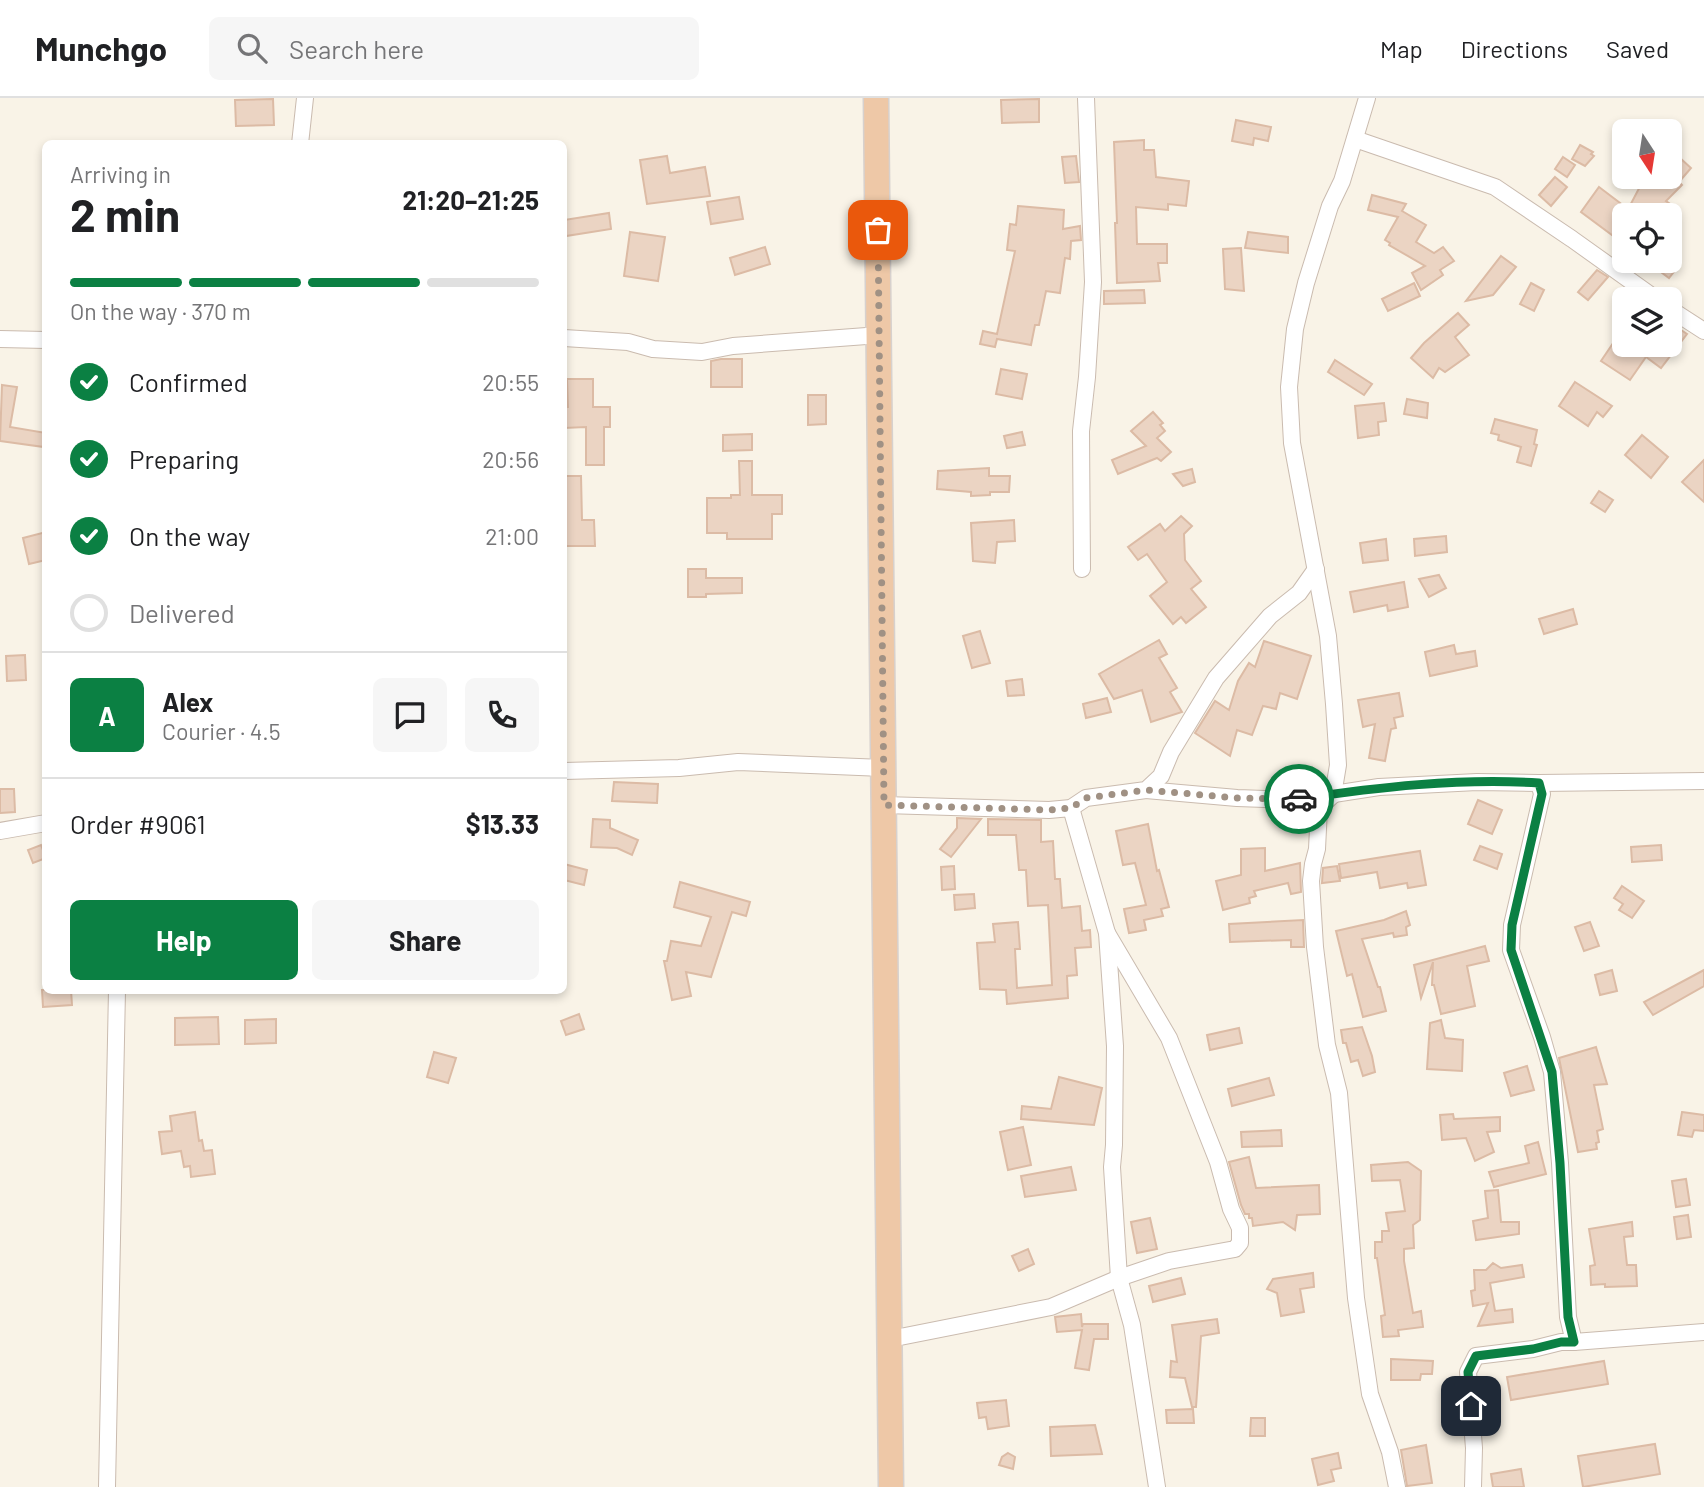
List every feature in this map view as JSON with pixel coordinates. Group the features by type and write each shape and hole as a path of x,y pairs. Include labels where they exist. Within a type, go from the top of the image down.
{"highway":[{"path":"876,98 891,1487"}],"street":[{"path":"300,140 305,98"},
{"path":"1082,569 1081,431 1094,282 1086,98"},
{"path":"1367,98 1342,181 1330,206 1306,283 1295,328 1289,387 1292,443 1328,636 1338,765 1333,794 1319,808 1317,849 1311,881 1315,947 1327,1045 1339,1093 1362,1352 1370,1394 1390,1452 1398,1487"},
{"path":"1355,139 1494,187 1639,287"},
{"path":"1682,317 1704,331"},
{"path":"567,338 628,342 653,349 702,352 733,346 880,335"},
{"path":"0,339 42,340"},
{"path":"1146,790 1161,776 1171,752 1216,678 1270,616 1299,593 1316,569"},
{"path":"567,771 679,768 738,762 883,768"},
{"path":"884,805 1003,810 1071,808 1086,798 1146,790 1295,800 1403,786 1477,782 1704,780"},
{"path":"1539,783 1542,794 1512,925 1511,950 1552,1072 1568,1317 1574,1342"},
{"path":"1071,808 1107,933 1115,1046 1112,1167 1119,1278 1132,1325 1157,1487"},
{"path":"0,831 42,825"},
{"path":"890,1339 1051,1307 1119,1278 1169,1261 1236,1249 1240,1243 1240,1228 1231,1209 1218,1162 1169,1038 1107,933"},
{"path":"107,1487 117,994"},
{"path":"1473,1487 1474,1448 1468,1372 1476,1356 1533,1349 1561,1342 1704,1332"}],"building":[{"path":"273,99 274,125 236,126 235,100"},
{"path":"1039,99 1039,122 1002,123 1001,100"},
{"path":"1236,120 1271,127 1268,141 1254,138 1253,145 1232,141"},
{"path":"1144,140 1144,150 1154,150 1156,177 1189,181 1186,206 1168,204 1168,210 1136,207 1137,244 1167,244 1167,263 1158,263 1160,281 1117,283 1114,142"},
{"path":"1580,145 1593,152 1591,154 1594,156 1585,166 1572,159"},
{"path":"667,156 670,173 705,167 710,196 647,204 640,160"},
{"path":"1076,156 1079,182 1065,183 1062,157"},
{"path":"1563,157 1575,165 1567,177 1555,169"},
{"path":"1682,160 1691,168 1682,178"},
{"path":"1555,177 1567,187 1551,206 1539,195"},
{"path":"1599,187 1620,203 1612,203 1612,235 1581,212"},
{"path":"1639,189 1678,189 1666,201 1669,203 1631,203"},
{"path":"1372,195 1406,204 1402,211 1426,225 1416,242 1434,253 1443,247 1454,261 1440,270 1443,275 1421,290 1412,273 1425,266 1385,240 1398,217 1368,210"},
{"path":"739,197 743,219 711,224 707,202"},
{"path":"1018,206 1064,210 1063,229 1080,226 1081,240 1071,241 1070,259 1065,258 1060,293 1046,291 1039,325 1035,325 1031,345 997,339 995,347 980,344 983,331 997,334 1015,251 1007,250 1010,224 1016,225"},
{"path":"609,213 611,229 567,236 567,220"},
{"path":"630,232 665,237 658,281 624,276"},
{"path":"1248,232 1288,237 1288,253 1245,248"},
{"path":"765,247 770,264 735,275 730,258"},
{"path":"1241,248 1244,291 1225,289 1223,249"},
{"path":"1501,256 1516,267 1493,295 1466,301"},
{"path":"1597,270 1608,277 1588,300 1578,292"},
{"path":"1414,283 1420,296 1388,311 1382,299"},
{"path":"1531,283 1544,290 1534,311 1520,304"},
{"path":"1144,290 1145,303 1104,304 1104,291"},
{"path":"1458,313 1469,325 1455,337 1469,355 1445,372 1439,368 1433,378 1411,358"},
{"path":"1612,345 1612,357 1646,357 1630,380 1601,361"},
{"path":"1646,357 1669,357 1661,368"},
{"path":"742,359 742,387 711,387 711,361"},
{"path":"1335,360 1372,384 1364,395 1328,372"},
{"path":"1001,369 1027,374 1022,399 996,394"},
{"path":"567,379 593,379 593,407 610,407 610,427 604,427 604,465 586,465 586,427 567,428"},
{"path":"1575,382 1612,406 1603,417 1597,412 1588,426 1559,406"},
{"path":"2,385 17,387 10,427 42,432 42,447 0,441"},
{"path":"808,395 826,395 826,424 808,425"},
{"path":"1407,399 1428,403 1427,418 1404,414"},
{"path":"1384,403 1386,421 1378,422 1379,435 1358,438 1355,406"},
{"path":"1153,412 1163,423 1160,425 1165,431 1157,438 1171,452 1161,461 1157,458 1118,474 1112,460 1146,446 1131,431"},
{"path":"1495,419 1537,430 1534,444 1537,445 1531,466 1517,462 1521,447 1498,440 1499,435 1491,433"},
{"path":"1022,432 1025,445 1007,448 1004,436"},
{"path":"752,434 752,450 723,451 723,435"},
{"path":"1642,435 1668,457 1651,478 1625,455"},
{"path":"1704,460 1704,502 1682,482"},
{"path":"739,461 752,461 752,495 782,495 782,514 772,514 772,539 727,539 727,533 707,533 707,498 731,498 731,495 740,495"},
{"path":"989,468 989,476 1010,476 1009,492 971,496 971,492 937,489 938,471"},
{"path":"1192,469 1195,482 1183,486 1173,474"},
{"path":"567,476 581,476 582,520 594,520 595,546 567,546"},
{"path":"1599,491 1613,500 1605,512 1591,503"},
{"path":"1181,516 1192,526 1184,534 1185,560 1201,581 1191,589 1206,607 1186,623 1181,617 1173,624 1150,596 1167,582 1147,554 1138,560 1128,547 1160,524 1165,531"},
{"path":"1014,520 1015,541 997,542 995,563 973,561 971,523"},
{"path":"42,533 42,561 29,564 23,538"},
{"path":"1446,536 1447,552 1415,556 1414,539"},
{"path":"1386,539 1388,560 1363,563 1360,543"},
{"path":"688,569 706,569 706,578 742,578 742,593 688,597"},
{"path":"1439,575 1446,588 1429,597 1419,579"},
{"path":"1404,582 1408,607 1388,611 1387,605 1354,612 1350,592"},
{"path":"1573,609 1577,624 1544,634 1539,619"},
{"path":"980,631 990,663 972,668 963,636"},
{"path":"1159,640 1167,654 1159,658 1177,688 1170,692 1182,712 1151,722 1142,690 1114,699 1099,674"},
{"path":"1264,641 1311,656 1297,699 1280,693 1276,709 1263,706 1252,735 1237,730 1230,756 1195,733 1215,701 1229,710 1238,681 1249,663 1255,667"},
{"path":"1454,645 1456,654 1475,651 1477,666 1430,676 1425,652"},
{"path":"25,655 26,680 7,681 6,656"},
{"path":"1022,679 1024,695 1008,696 1006,681"},
{"path":"1399,693 1403,716 1394,718 1396,728 1391,729 1385,761 1369,758 1375,724 1363,727 1358,700"},
{"path":"1107,698 1111,712 1086,718 1083,704"},
{"path":"614,782 658,784 657,803 612,801"},
{"path":"0,789 14,789 15,812 0,813"},
{"path":"1478,800 1502,810 1492,834 1468,824"},
{"path":"957,818 981,819 951,857 940,849 957,828"},
{"path":"593,819 610,820 610,828 638,840 632,855 617,848 591,847"},
{"path":"988,819 1041,820 1041,842 1053,841 1055,879 1060,879 1062,908 1080,906 1082,931 1090,930 1091,947 1075,948 1077,975 1067,976 1068,998 1007,1004 1006,990 980,989 977,943 995,942 993,924 1018,922 1020,949 1015,949 1017,988 1052,985 1048,905 1028,906 1026,870 1019,870 1016,835 988,835"},
{"path":"1148,824 1157,871 1159,870 1169,907 1161,909 1163,916 1144,920 1146,930 1129,933 1124,909 1146,905 1135,863 1123,865 1116,831"},
{"path":"41,845 42,860 33,863 28,850"},
{"path":"1661,845 1662,860 1632,862 1631,847"},
{"path":"1480,846 1502,854 1497,869 1474,860"},
{"path":"1265,848 1265,871 1300,863 1301,892 1291,894 1288,883 1254,891 1256,896 1249,898 1250,903 1223,910 1216,881 1241,875 1241,849"},
{"path":"1420,851 1426,885 1408,888 1407,883 1380,888 1377,872 1341,878 1339,864"},
{"path":"567,865 587,870 584,885 567,881"},
{"path":"954,866 955,889 942,890 941,867"},
{"path":"1337,866 1340,881 1322,883 1323,868"},
{"path":"680,882 750,902 746,916 732,912 711,977 686,972 691,996 672,1000 664,961 667,961 671,941 701,946 711,917 674,907"},
{"path":"1622,886 1644,901 1632,918 1619,910 1623,904 1614,898"},
{"path":"974,894 975,908 955,910 954,895"},
{"path":"1406,911 1410,925 1406,927 1407,935 1394,937 1393,933 1362,939 1386,1011 1363,1017 1352,974 1347,976 1336,931 1384,920"},
{"path":"1303,920 1304,947 1291,947 1291,940 1230,942 1229,924"},
{"path":"1590,922 1599,946 1584,951 1575,927"},
{"path":"1485,946 1489,961 1467,966 1475,1006 1441,1014 1432,985 1433,962 1421,998 1414,965"},
{"path":"1612,970 1617,991 1600,995 1595,975"},
{"path":"1704,970 1704,986 1653,1015 1644,1002"},
{"path":"42,994 71,994 72,1005 43,1007"},
{"path":"579,1014 584,1029 566,1035 561,1021"},
{"path":"218,1017 219,1044 175,1045 175,1018"},
{"path":"276,1019 276,1043 245,1044 245,1020"},
{"path":"1441,1020 1445,1038 1463,1040 1462,1071 1427,1069 1430,1023"},
{"path":"1362,1027 1375,1072 1363,1076 1358,1060 1351,1062 1341,1030"},
{"path":"1239,1028 1242,1043 1210,1050 1207,1035"},
{"path":"1596,1047 1607,1084 1594,1085 1603,1129 1597,1131 1597,1149 1578,1152 1559,1058"},
{"path":"434,1052 456,1058 448,1083 427,1077"},
{"path":"1527,1066 1534,1090 1511,1096 1504,1073"},
{"path":"1059,1077 1102,1088 1094,1125 1021,1119 1022,1106 1051,1109"},
{"path":"1269,1078 1274,1095 1232,1106 1228,1089"},
{"path":"195,1112 199,1141 202,1140 204,1151 212,1150 215,1174 191,1177 190,1166 184,1167 181,1151 162,1154 159,1132 172,1131 170,1116"},
{"path":"1682,1112 1704,1115 1704,1131 1694,1130 1692,1137 1678,1135"},
{"path":"1453,1114 1454,1119 1500,1117 1500,1131 1487,1132 1494,1152 1475,1161 1466,1138 1442,1140 1440,1115"},
{"path":"1023,1127 1031,1165 1008,1170 1000,1132"},
{"path":"1281,1130 1282,1146 1242,1147 1241,1132"},
{"path":"1538,1142 1546,1174 1494,1187 1489,1172 1529,1163 1525,1146"},
{"path":"1249,1157 1256,1188 1319,1185 1320,1214 1297,1215 1295,1230 1283,1222 1253,1226 1252,1218 1245,1214 1241,1205 1229,1162"},
{"path":"1408,1162 1421,1171 1420,1220 1413,1225 1414,1248 1404,1249 1404,1261 1413,1313 1421,1311 1423,1327 1398,1330 1399,1336 1383,1337 1381,1316 1385,1315 1375,1258 1375,1242 1382,1242 1382,1231 1389,1231 1386,1213 1405,1211 1400,1180 1372,1181 1371,1165"},
{"path":"1071,1167 1076,1190 1025,1197 1021,1176"},
{"path":"1686,1179 1690,1205 1676,1207 1672,1181"},
{"path":"1498,1190 1501,1222 1519,1222 1519,1234 1476,1240 1473,1221 1488,1218 1485,1191"},
{"path":"1688,1215 1691,1237 1677,1239 1674,1217"},
{"path":"1150,1218 1157,1249 1137,1253 1131,1222"},
{"path":"1632,1222 1633,1236 1624,1237 1627,1265 1636,1265 1637,1286 1591,1285 1590,1266 1595,1265 1589,1229"},
{"path":"1028,1249 1034,1264 1019,1271 1012,1256"},
{"path":"1493,1263 1501,1268 1522,1265 1524,1277 1490,1283 1495,1311 1512,1309 1513,1322 1478,1326 1488,1303 1473,1306 1471,1291 1475,1290 1474,1270 1486,1270"},
{"path":"1313,1273 1314,1287 1300,1289 1304,1312 1281,1316 1277,1293 1267,1289 1273,1279"},
{"path":"1181,1278 1185,1294 1153,1302 1149,1286"},
{"path":"1081,1314 1082,1327 1083,1324 1108,1324 1108,1339 1094,1339 1089,1370 1075,1368 1082,1330 1057,1332 1055,1317"},
{"path":"1217,1319 1219,1333 1201,1336 1196,1407 1192,1407 1185,1378 1170,1377 1171,1361 1177,1362 1172,1325"},
{"path":"1391,1359 1433,1361 1432,1374 1421,1374 1420,1380 1391,1380"},
{"path":"1604,1361 1608,1384 1511,1400 1507,1377"},
{"path":"1006,1400 1009,1426 988,1429 986,1417 979,1418 977,1403"},
{"path":"1193,1409 1194,1423 1167,1423 1166,1410"},
{"path":"1251,1418 1265,1418 1265,1436 1250,1436"},
{"path":"1095,1425 1102,1454 1051,1456 1050,1427"},
{"path":"1655,1444 1660,1474 1583,1487 1578,1456"},
{"path":"1426,1445 1432,1483 1407,1486 1401,1450"},
{"path":"1008,1453 1015,1457 1013,1469 999,1465 1002,1457"},
{"path":"1338,1453 1341,1468 1331,1470 1334,1481 1318,1485 1312,1459"},
{"path":"1521,1469 1524,1487 1493,1487 1491,1474"}],"way so far":[{"path":"878,230 884,805 1049,810 1071,808 1086,798 1146,790 1237,798 1299,799"}],"route":[{"path":"1299,799 1379,787 1510,781 1539,783 1542,794 1512,925 1511,950 1552,1072 1568,1317 1574,1342 1476,1356 1468,1372 1471,1406"}]}
